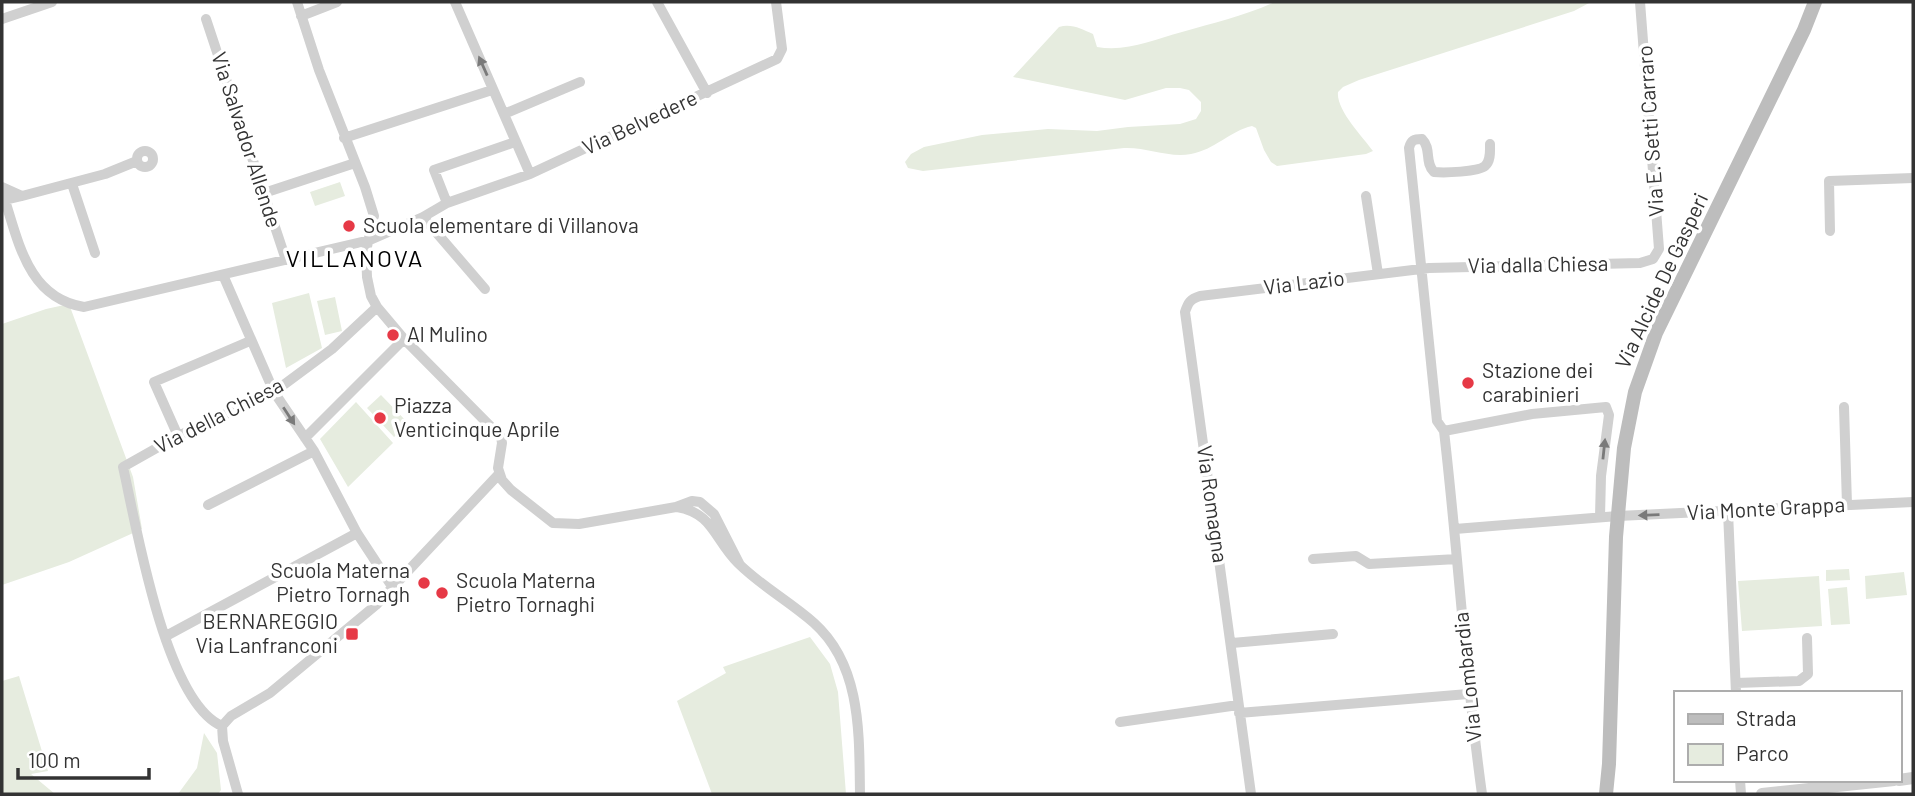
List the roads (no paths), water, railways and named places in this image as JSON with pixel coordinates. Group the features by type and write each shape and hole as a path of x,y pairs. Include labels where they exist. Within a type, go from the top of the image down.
{"main road":[{"name":"Via Alcide De Gasperi","path":"1606,794 1618,516 1628,423 1644,362 1815,2"},
{"name":"Via Alcide De Gasperi","path":"1609,764 1618,794"}],"street":[{"path":"2,19 52,2"},
{"path":"238,794 223,741 222,726 322,652 393,588 499,474 502,443 501,437 404,339 370,296 366,251 374,216 297,2"},
{"path":"301,16 337,2"},
{"path":"455,2 530,174"},
{"path":"657,2 707,93"},
{"name":"Via Belvedere","path":"3,193 29,268 37,283 50,294 72,305 94,307 370,240 423,217 447,203 530,174 777,59 782,49 776,2"},
{"name":"Via E. Setti Carraro","path":"1640,2 1659,250 1653,259"},
{"name":"Via Salvador Allende","path":"206,19 286,260"},
{"path":"504,114 580,82"},
{"path":"344,138 489,91"},
{"name":"Via Lombardia","path":"1482,794 1468,694 1444,431 1437,421 1410,142 1422,139 1426,143 1428,164 1434,173 1481,168 1487,164 1490,144"},
{"path":"447,203 434,170 512,143"},
{"path":"3,193 22,196 72,184 137,162"},
{"path":"264,193 355,163"},
{"path":"1830,231 1829,181 1913,178"},
{"path":"72,184 95,253"},
{"path":"1366,195 1378,274"},
{"path":"423,217 485,289"},
{"name":"Via dalla Chiesa","path":"1422,269 1640,262 1653,259"},
{"name":"Via Lazio","path":"1188,303 1200,296 1422,269"},
{"path":"223,275 274,392 314,451 357,533 393,588"},
{"name":"Via Romagna","path":"1188,303 1185,312 1186,325 1251,794"},
{"name":"Via della Chiesa","path":"166,636 149,587 123,467 178,436 274,392 332,349 377,307"},
{"path":"306,438 404,339"},
{"path":"178,436 154,382 250,341"},
{"path":"1444,431 1532,414 1606,407 1609,415 1601,476 1600,517"},
{"path":"1843,407 1847,505"},
{"path":"208,505 314,451"},
{"path":"499,474 511,490 557,524 579,524 676,507 692,501 708,507 740,565 757,581 813,622 829,639 842,660 856,710 860,794"},
{"name":"Via Monte Grappa","path":"1455,529 1600,517 1913,502"},
{"path":"1728,512 1736,688 1803,679 1808,674 1807,638"},
{"path":"222,726 206,715 193,699 181,677 166,636 357,533"},
{"path":"1313,559 1356,556 1369,564 1457,559"},
{"path":"1232,643 1333,634"},
{"path":"1120,722 1238,709 1468,694"},
{"path":"1762,794 1875,782"}],"place":[{"name":"Scuola elementare di Villanova","path":"349,226"},
{"name":"Al Mulino","path":"393,335"},
{"name":"Stazione dei carabinieri","path":"1468,383"},
{"name":"Piazza Venticinque Aprile","path":"380,418"},
{"name":"Scuola Materna Pietro Tornagh","path":"424,583"},
{"name":"Scuola Materna Pietro Tornaghi","path":"442,593"},
{"name":"BERNAREGGIO Via Lanfranconi","path":"352,634"}],"district":[{"name":"VILLANOVA","path":"355,259"}]}
